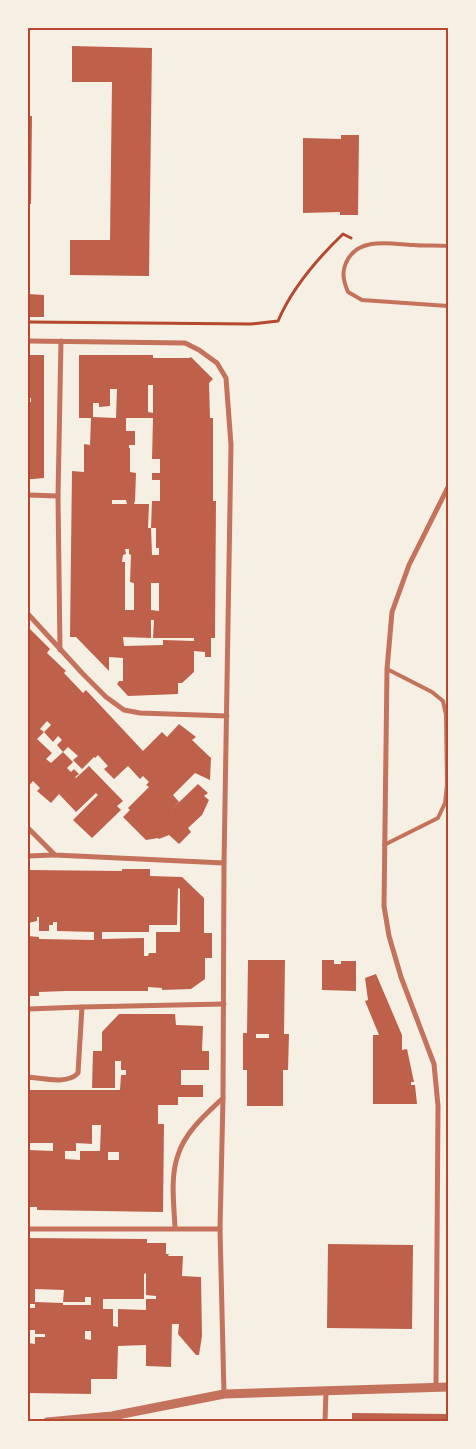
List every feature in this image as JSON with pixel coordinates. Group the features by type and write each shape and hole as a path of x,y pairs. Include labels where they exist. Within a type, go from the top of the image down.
{"street":[{"path":"28,341 185,344 199,350 217,363 226,378 231,445 220,1229 224,1394"},
{"path":"60,650 58,496 61,341"},
{"path":"436,1387 438,1106 435,1072 425,1037 401,978 389,936 384,906 384,845 387,668 392,612 408,565 448,487"},
{"path":"28,496 58,496"},
{"path":"28,614 106,697 124,710 140,713 227,716"},
{"path":"28,828 55,855"},
{"path":"28,856 55,855 224,863"},
{"path":"28,1009 224,1004"},
{"path":"28,1077 65,1080 74,1077 78,1073 82,1007"},
{"path":"175,1228 174,1172 178,1154 196,1125 223,1098"},
{"path":"28,1229 220,1229"},
{"path":"47,1422 112,1419 224,1394 448,1387"},
{"path":"325,1422 326,1391"}],"lane":[{"path":"448,246 376,243 359,248 351,255 344,266 343,279 348,292 362,300 448,306"},
{"path":"384,845 438,818 445,803 447,785 446,715 443,701 432,692 387,668"}],"path":[{"path":"28,322 252,324 278,321 286,301 325,251 343,234 355,240 359,248"}],"building":[{"path":"72,46 152,48 149,276 70,275 70,240 110,240 112,82 72,82"},
{"path":"28,116 32,116 31,204 28,204"},
{"path":"341,135 359,135 358,215 340,215 340,212 303,213 303,138 341,139"},
{"path":"28,294 44,295 44,317 28,317"},
{"path":"28,355 44,355 44,478 33,479 28,479 28,402 31,402 31,398 28,398"},
{"path":"79,355 153,355 153,358 191,357 213,379 209,383 210,418 213,418 213,501 216,501 215,638 211,638 211,657 205,657 205,652 194,651 194,672 182,683 178,683 178,694 128,696 117,684 119,681 123,681 123,658 109,657 109,671 76,637 70,637 72,471 84,472 84,444 90,445 91,418 79,418","holes":["148,385 153,385 153,413 148,412","110,389 117,389 116,418 93,417 93,403 99,403 99,407 110,406","126,418 153,418 152,459 160,459 160,473 152,473 152,480 160,480 160,501 152,501 151,528 148,528 149,504 134,504 136,473 130,472 129,445 135,445 135,431 126,431","112,500 126,500 127,504 112,504","151,528 156,528 156,548 159,548 159,555 152,555","125,549 129,549 129,554 131,555 130,582 134,583 134,610 125,610 125,562 122,562 123,555 126,554","151,583 159,583 159,611 151,610","151,620 154,620 153,638 194,638 194,641 163,640 163,645 124,646 123,637 151,638"]},
{"path":"28,627 50,649 47,653 66,671 64,673 83,693 86,690 143,751 162,732 167,737 179,724 196,737 192,740 211,758 210,780 195,773 173,795 179,802 171,810 198,784 208,793 204,796 209,800 202,815 188,828 191,832 179,844 169,835 159,839 146,840 123,817 130,810 128,808 149,787 146,785 149,782 143,776 140,779 128,766 114,779 104,769 108,766 98,755 82,769 73,760 78,756 68,747 63,752 73,762 67,768 71,772 74,769 79,774 76,778 89,766 123,801 117,806 121,810 92,838 73,820 98,795 96,793 76,812 59,794 51,803 37,791 40,788 33,781 28,787 28,709 30,706 28,704","holes":["47,721 51,725 44,732 40,729","44,732 53,742 58,736 62,740 57,745 63,752 51,763 46,759 52,753 37,739"]},
{"path":"122,869 150,869 150,876 182,877 204,898 204,933 212,933 212,958 205,958 205,979 191,989 162,990 162,988 148,987 148,991 39,992 39,996 28,996 28,936 39,937 39,939 94,940 94,932 57,931 57,922 49,925 49,931 39,931 39,917 37,917 37,921 28,923 28,870 122,871","holes":["178,888 180,889 180,932 156,932 156,953 149,953 148,956 144,956 144,938 102,939 102,932 149,932 149,925 177,925"]},
{"path":"248,960 285,960 284,1034 289,1034 288,1070 283,1070 283,1106 247,1106 247,1070 243,1070 243,1033 247,1033","holes":["256,1034 269,1034 269,1038 256,1038"]},
{"path":"322,960 334,960 334,964 341,964 341,961 356,961 356,991 322,990"},
{"path":"376,974 402,1035 402,1050 407,1049 414,1082 411,1082 411,1085 415,1085 417,1104 373,1104 373,1035 379,1035 365,1001 368,1000 365,978"},
{"path":"119,1014 175,1014 176,1025 203,1026 202,1051 209,1051 209,1070 181,1070 181,1085 203,1085 203,1097 178,1097 178,1105 158,1105 158,1124 164,1124 163,1212 37,1210 37,1207 28,1207 28,1150 53,1151 53,1143 28,1143 28,1090 120,1090 121,1075 126,1075 126,1070 121,1070 121,1061 115,1061 115,1088 92,1088 93,1051 102,1051 102,1032","holes":["92,1125 101,1125 100,1151 80,1151 80,1160 65,1159 65,1151 76,1151 76,1143 92,1144","108,1152 119,1152 119,1160 108,1160"]},
{"path":"28,1238 147,1239 147,1243 166,1243 166,1254 169,1254 168,1256 183,1256 182,1276 201,1277 202,1336 199,1355 196,1355 178,1334 179,1324 172,1324 171,1367 146,1366 146,1345 118,1346 117,1379 91,1379 91,1394 28,1393 28,1343 35,1344 35,1337 45,1337 45,1334 35,1334 35,1330 28,1330 28,1308 35,1308 35,1304 28,1304","holes":["146,1273 146,1295 156,1296 156,1299 146,1299 146,1310 118,1309 118,1327 113,1326 113,1309 103,1309 103,1299 144,1299 144,1274","35,1289 64,1290 63,1302 85,1302 85,1297 91,1297 91,1305 35,1302","85,1331 91,1331 91,1340 85,1339"]},
{"path":"328,1244 413,1245 412,1329 327,1328"},
{"path":"352,1413 448,1414 448,1422 352,1422"}]}
